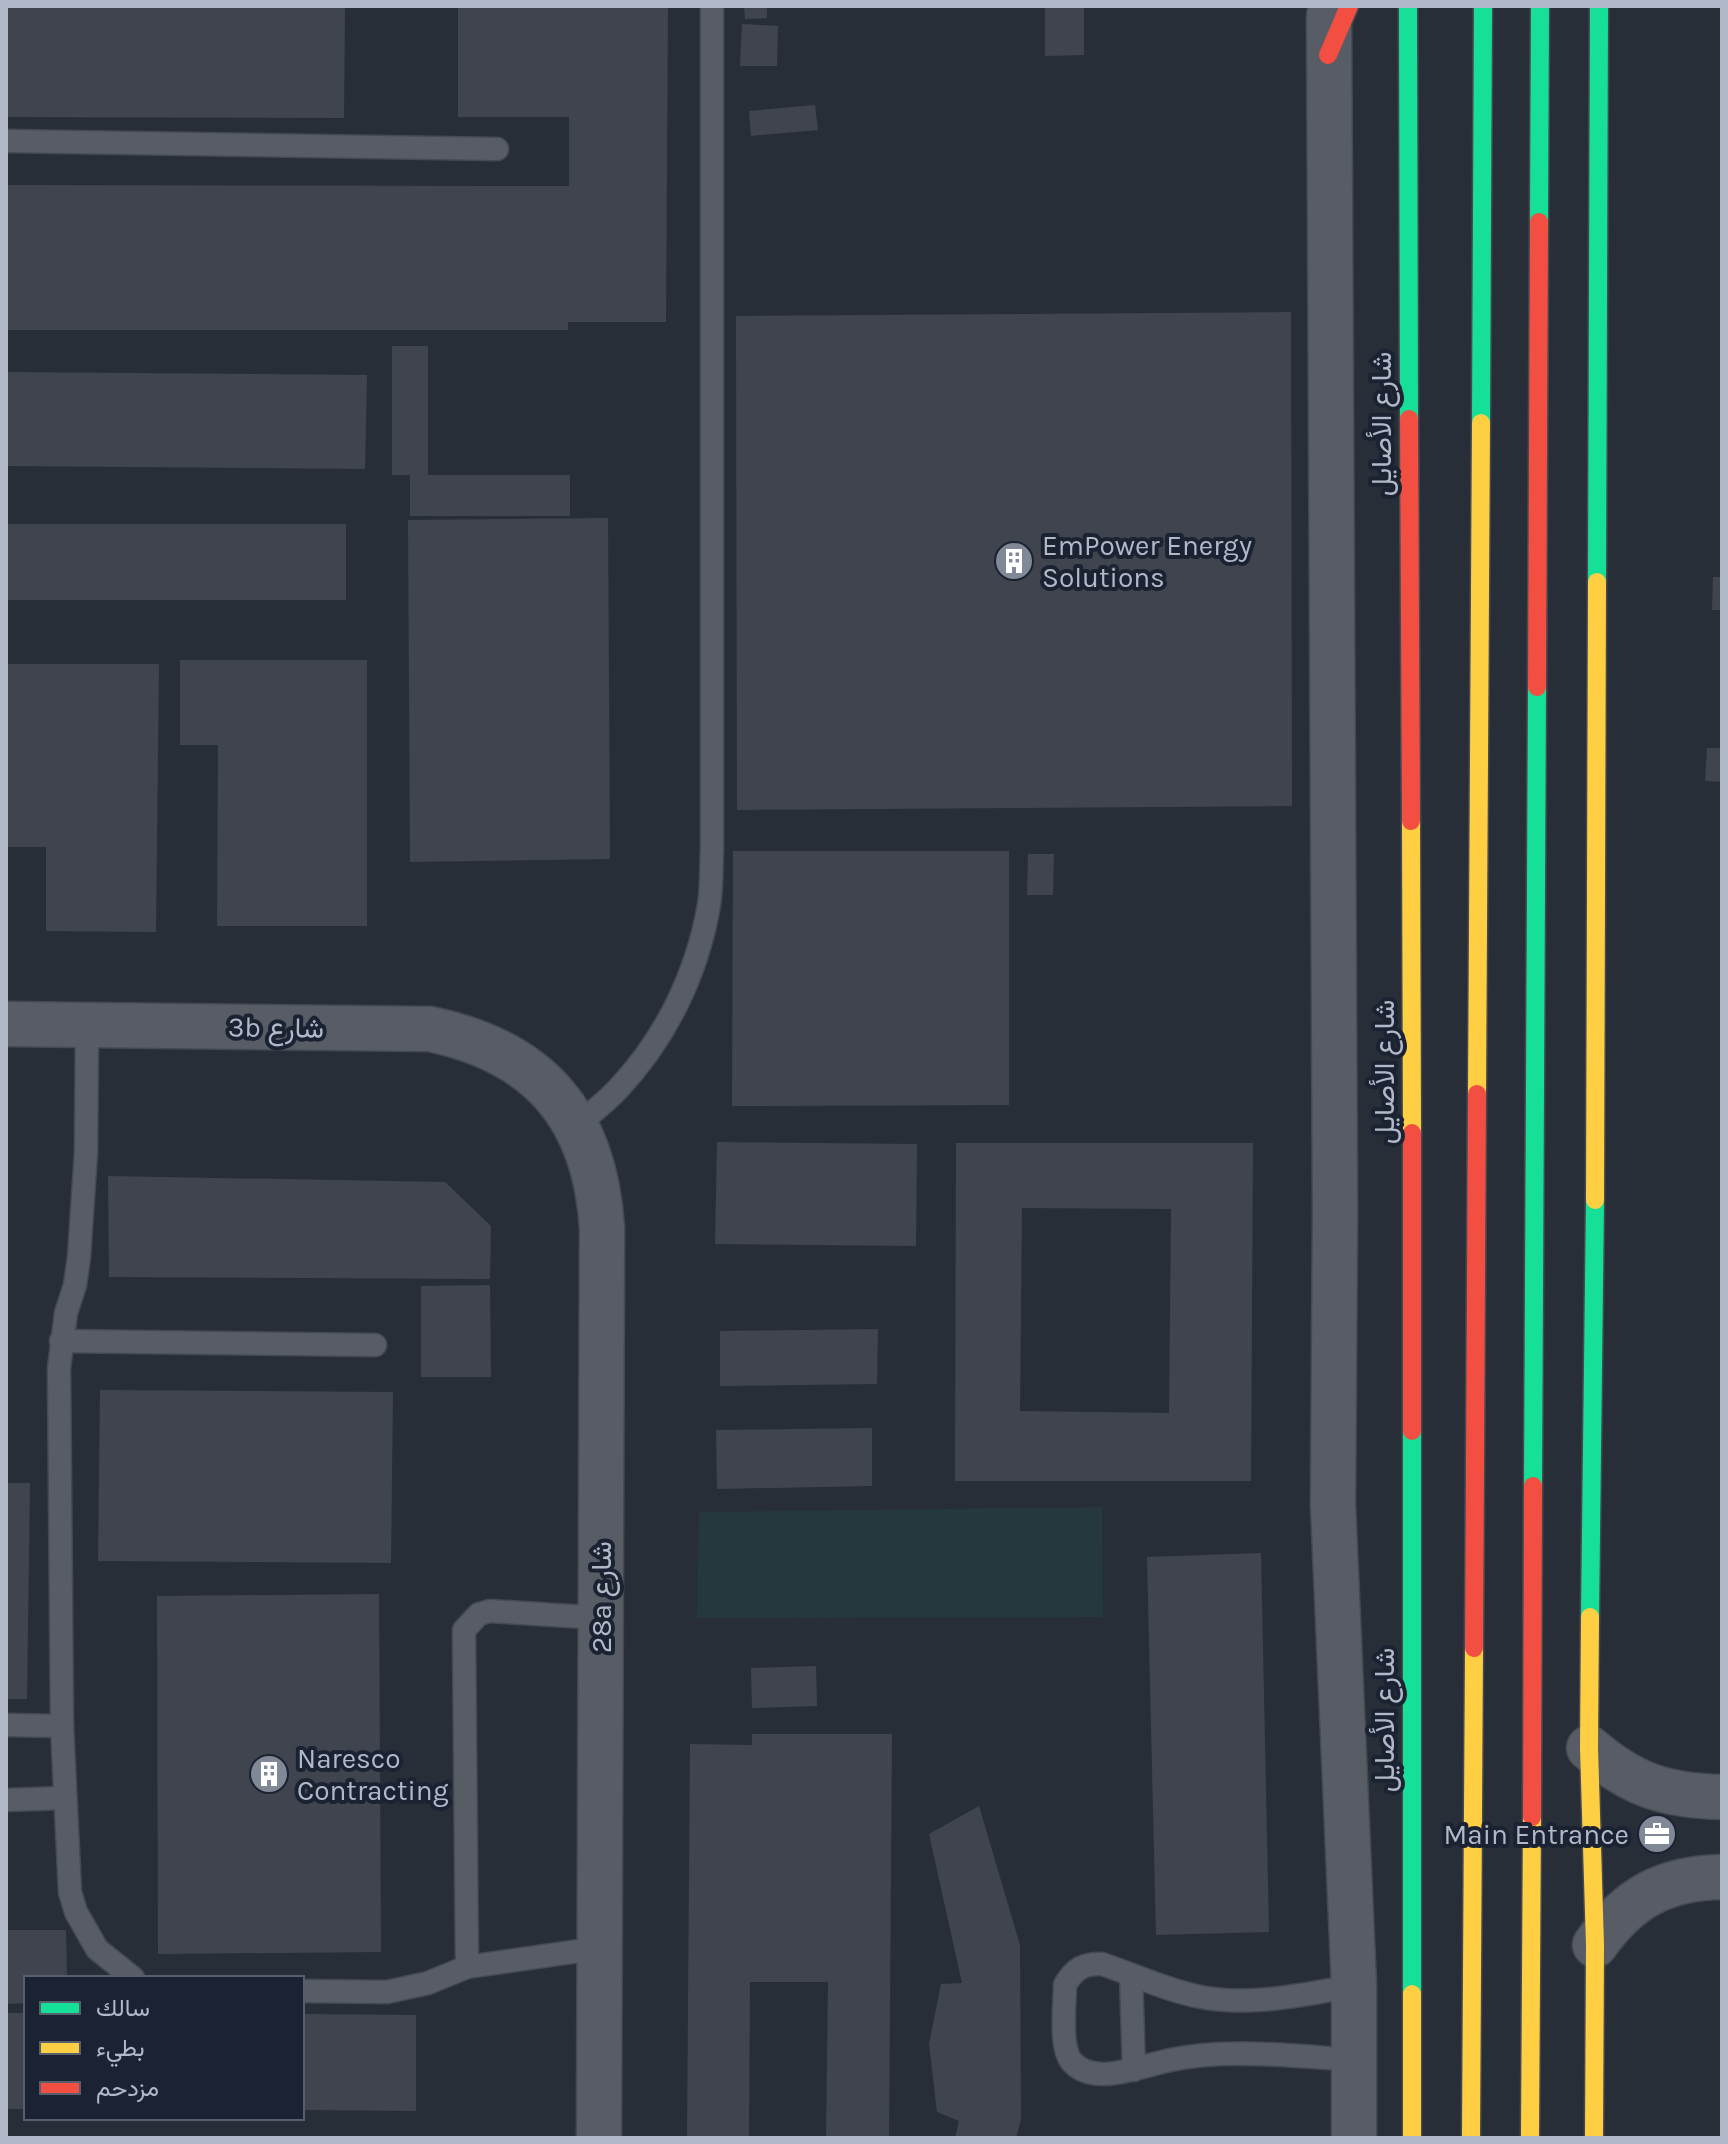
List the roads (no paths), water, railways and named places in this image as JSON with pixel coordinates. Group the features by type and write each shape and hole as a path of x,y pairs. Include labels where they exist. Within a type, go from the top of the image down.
{"street":[{"path":"1329,6 1335,1213 1333,1505 1354,1986 1354,2138"},
{"path":"1328,55 1349,6"},
{"name":"شارع الأصايل","path":"1408,6 1412,2138"},
{"path":"1471,2138 1483,6"},
{"path":"1530,2138 1540,6"},
{"path":"1594,2138 1595,1945 1589,1748 1595,1203 1599,6"},
{"name":"3b شارع","path":"6,1024 430,1029 486,1045 535,1076"},
{"name":"28a شارع","path":"535,1076 558,1099 576,1126 592,1159 600,1193 599,2138"},
{"path":"1589,1748 1610,1766 1648,1786 1689,1796 1722,1797"},
{"path":"1595,1945 1628,1906 1650,1892 1674,1882 1722,1877"}],"lane":[{"path":"576,1126 617,1091 651,1050 678,1004 698,955 709,903 712,850 712,6"},
{"path":"6,141 497,149"},
{"path":"87,1025 86,1152 79,1257 61,1341 59,1384 64,1798 70,1892 76,1912 97,1949 131,1976"},
{"path":"61,1341 375,1345"},
{"path":"467,1967 464,1630 479,1614 490,1611 601,1618"},
{"path":"6,1725 62,1726"},
{"path":"6,1800 64,1798"},
{"path":"304,1991 387,1992 428,1983 467,1967 600,1948"},
{"path":"1354,1986 1233,2001 1190,1995 1102,1964 1091,1964 1080,1967 1065,1985 1064,2043 1073,2063 1082,2069 1114,2073 1219,2054 1354,2060"},
{"path":"1131,1975 1134,2070"}],"place":[{"name":"EmPower Energy Solutions","path":"1014,561"},
{"name":"Naresco Contracting","path":"269,1774"},
{"name":"Main Entrance","path":"1657,1834"}]}
